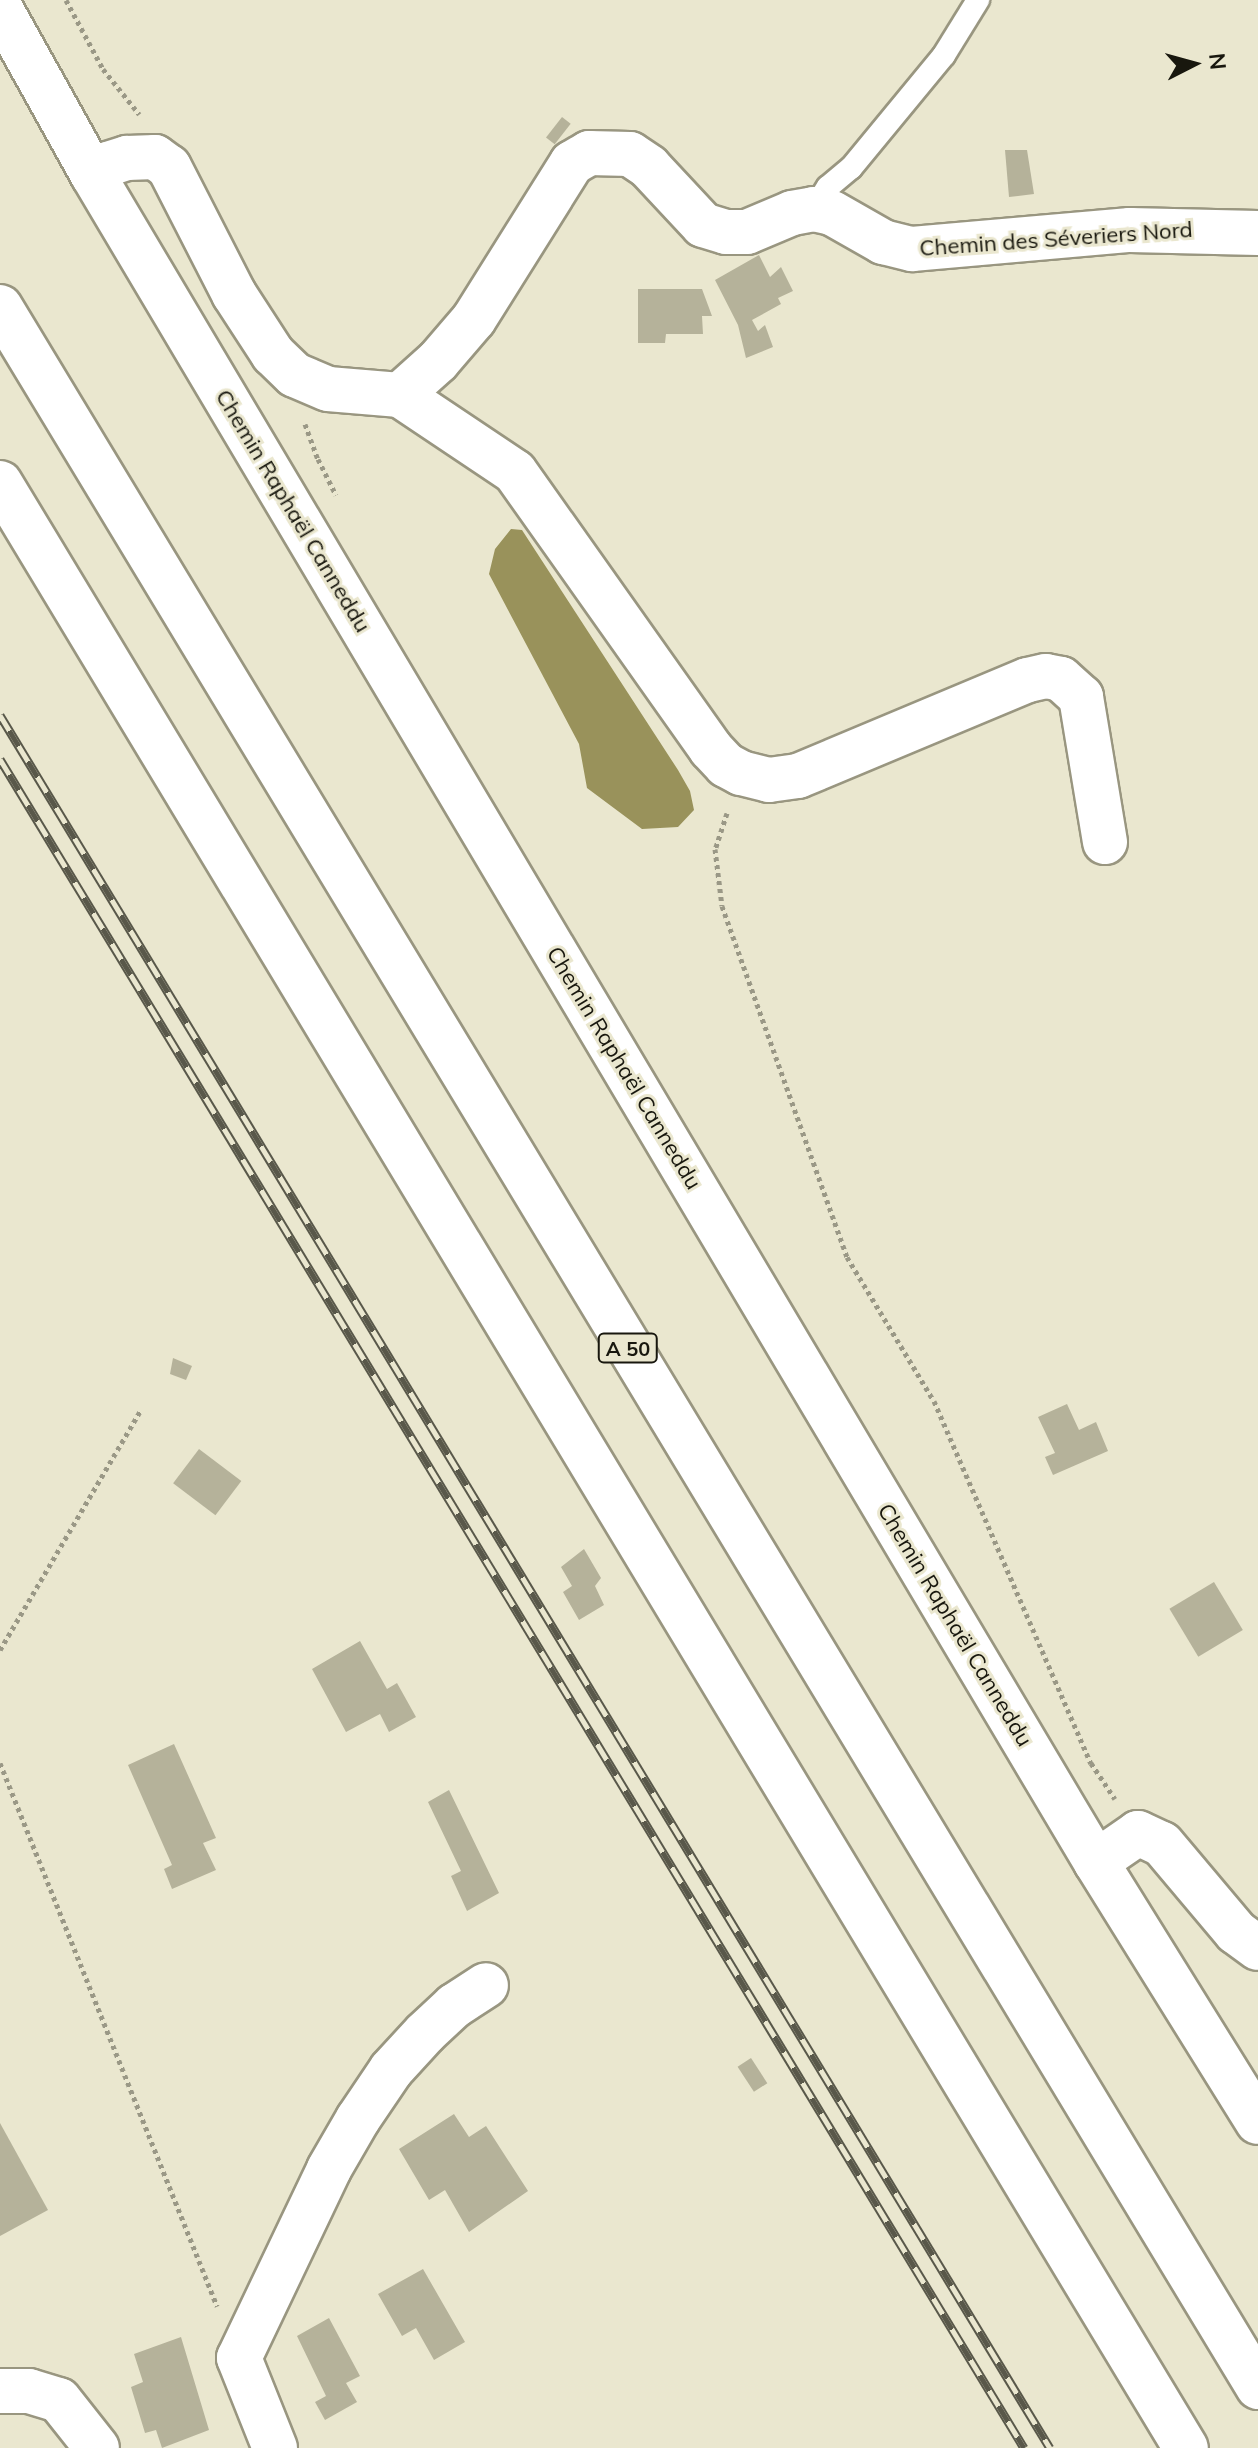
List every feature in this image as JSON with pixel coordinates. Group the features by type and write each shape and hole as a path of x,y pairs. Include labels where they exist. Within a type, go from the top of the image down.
{"main road":[{"name":"Chemin Raphaël Canneddu","path":"0,8 93,175 1096,1862 1258,2122"},
{"path":"400,395 438,361 474,319 572,163 589,153 630,154 649,167 703,225 726,232 747,232 792,213 814,209"},
{"path":"93,175 108,164 127,158 155,157 169,167 234,294 273,354 295,375 328,389 400,395 515,472 711,749 741,773 769,780 798,776 1028,680 1046,676 1061,679 1081,697 1105,842"},
{"name":"Chemin des Séveriers Nord","path":"814,209 832,213 883,242 912,249 1130,230 1258,233"},
{"name":"A 50","path":"0,307 1258,2387"},
{"path":"0,483 1186,2448"},
{"path":"1096,1862 1138,1833 1162,1844 1236,1932 1258,1948"},
{"path":"275,2448 239,2358 329,2169 358,2119 391,2070 425,2033 454,2006 486,1985"},
{"path":"0,2391 29,2391 59,2400 97,2448"}],"lane":[{"path":"814,209 828,187 851,168 944,55 978,0"}],"path":[{"path":"66,0 103,69 140,115"},
{"path":"741,773 715,849 722,906 847,1257 934,1401 1091,1763 1138,1833"},
{"path":"0,1650 3,1640 141,1410"},
{"path":"0,1763 239,2358"}],"shaded area":[{"path":"511,529 522,530 690,791 694,810 678,827 642,829 587,788 579,744 489,574 495,549"}],"building":[{"path":"562,117 571,124 555,144 546,137"},
{"path":"1005,150 1027,150 1034,194 1009,197"},
{"path":"759,255 770,277 781,267 793,291 778,298 781,304 752,320 758,331 765,325 773,347 746,358 738,325 715,280"},
{"path":"638,289 702,289 712,316 702,316 703,334 666,334 665,343 638,343"},
{"path":"173,1358 192,1366 186,1380 170,1374"},
{"path":"1067,1404 1079,1430 1096,1422 1108,1451 1053,1475 1045,1457 1055,1453 1038,1417"},
{"path":"199,1449 241,1481 215,1515 173,1483"},
{"path":"584,1549 601,1578 595,1586 604,1605 579,1620 563,1592 572,1586 561,1567"},
{"path":"1214,1582 1243,1630 1198,1657 1169,1609"},
{"path":"360,1641 387,1689 397,1683 416,1717 389,1732 380,1714 346,1732 312,1669"},
{"path":"174,1744 216,1838 203,1843 216,1870 172,1889 164,1869 172,1865 128,1765"},
{"path":"449,1790 499,1893 467,1911 451,1876 461,1871 428,1802"},
{"path":"751,2058 767,2083 754,2092 738,2067"},
{"path":"454,2114 469,2137 486,2126 528,2191 469,2232 445,2190 429,2200 399,2149"},
{"path":"0,2123 48,2210 0,2236"},
{"path":"423,2269 465,2342 434,2360 416,2328 402,2336 378,2294"},
{"path":"329,2318 360,2376 346,2383 357,2402 325,2420 315,2402 326,2396 297,2336"},
{"path":"181,2337 209,2430 162,2448 156,2430 145,2433 131,2387 143,2382 134,2354"}],"railway":[{"path":"0,715 1050,2448"},
{"path":"0,759 1024,2448"}]}
